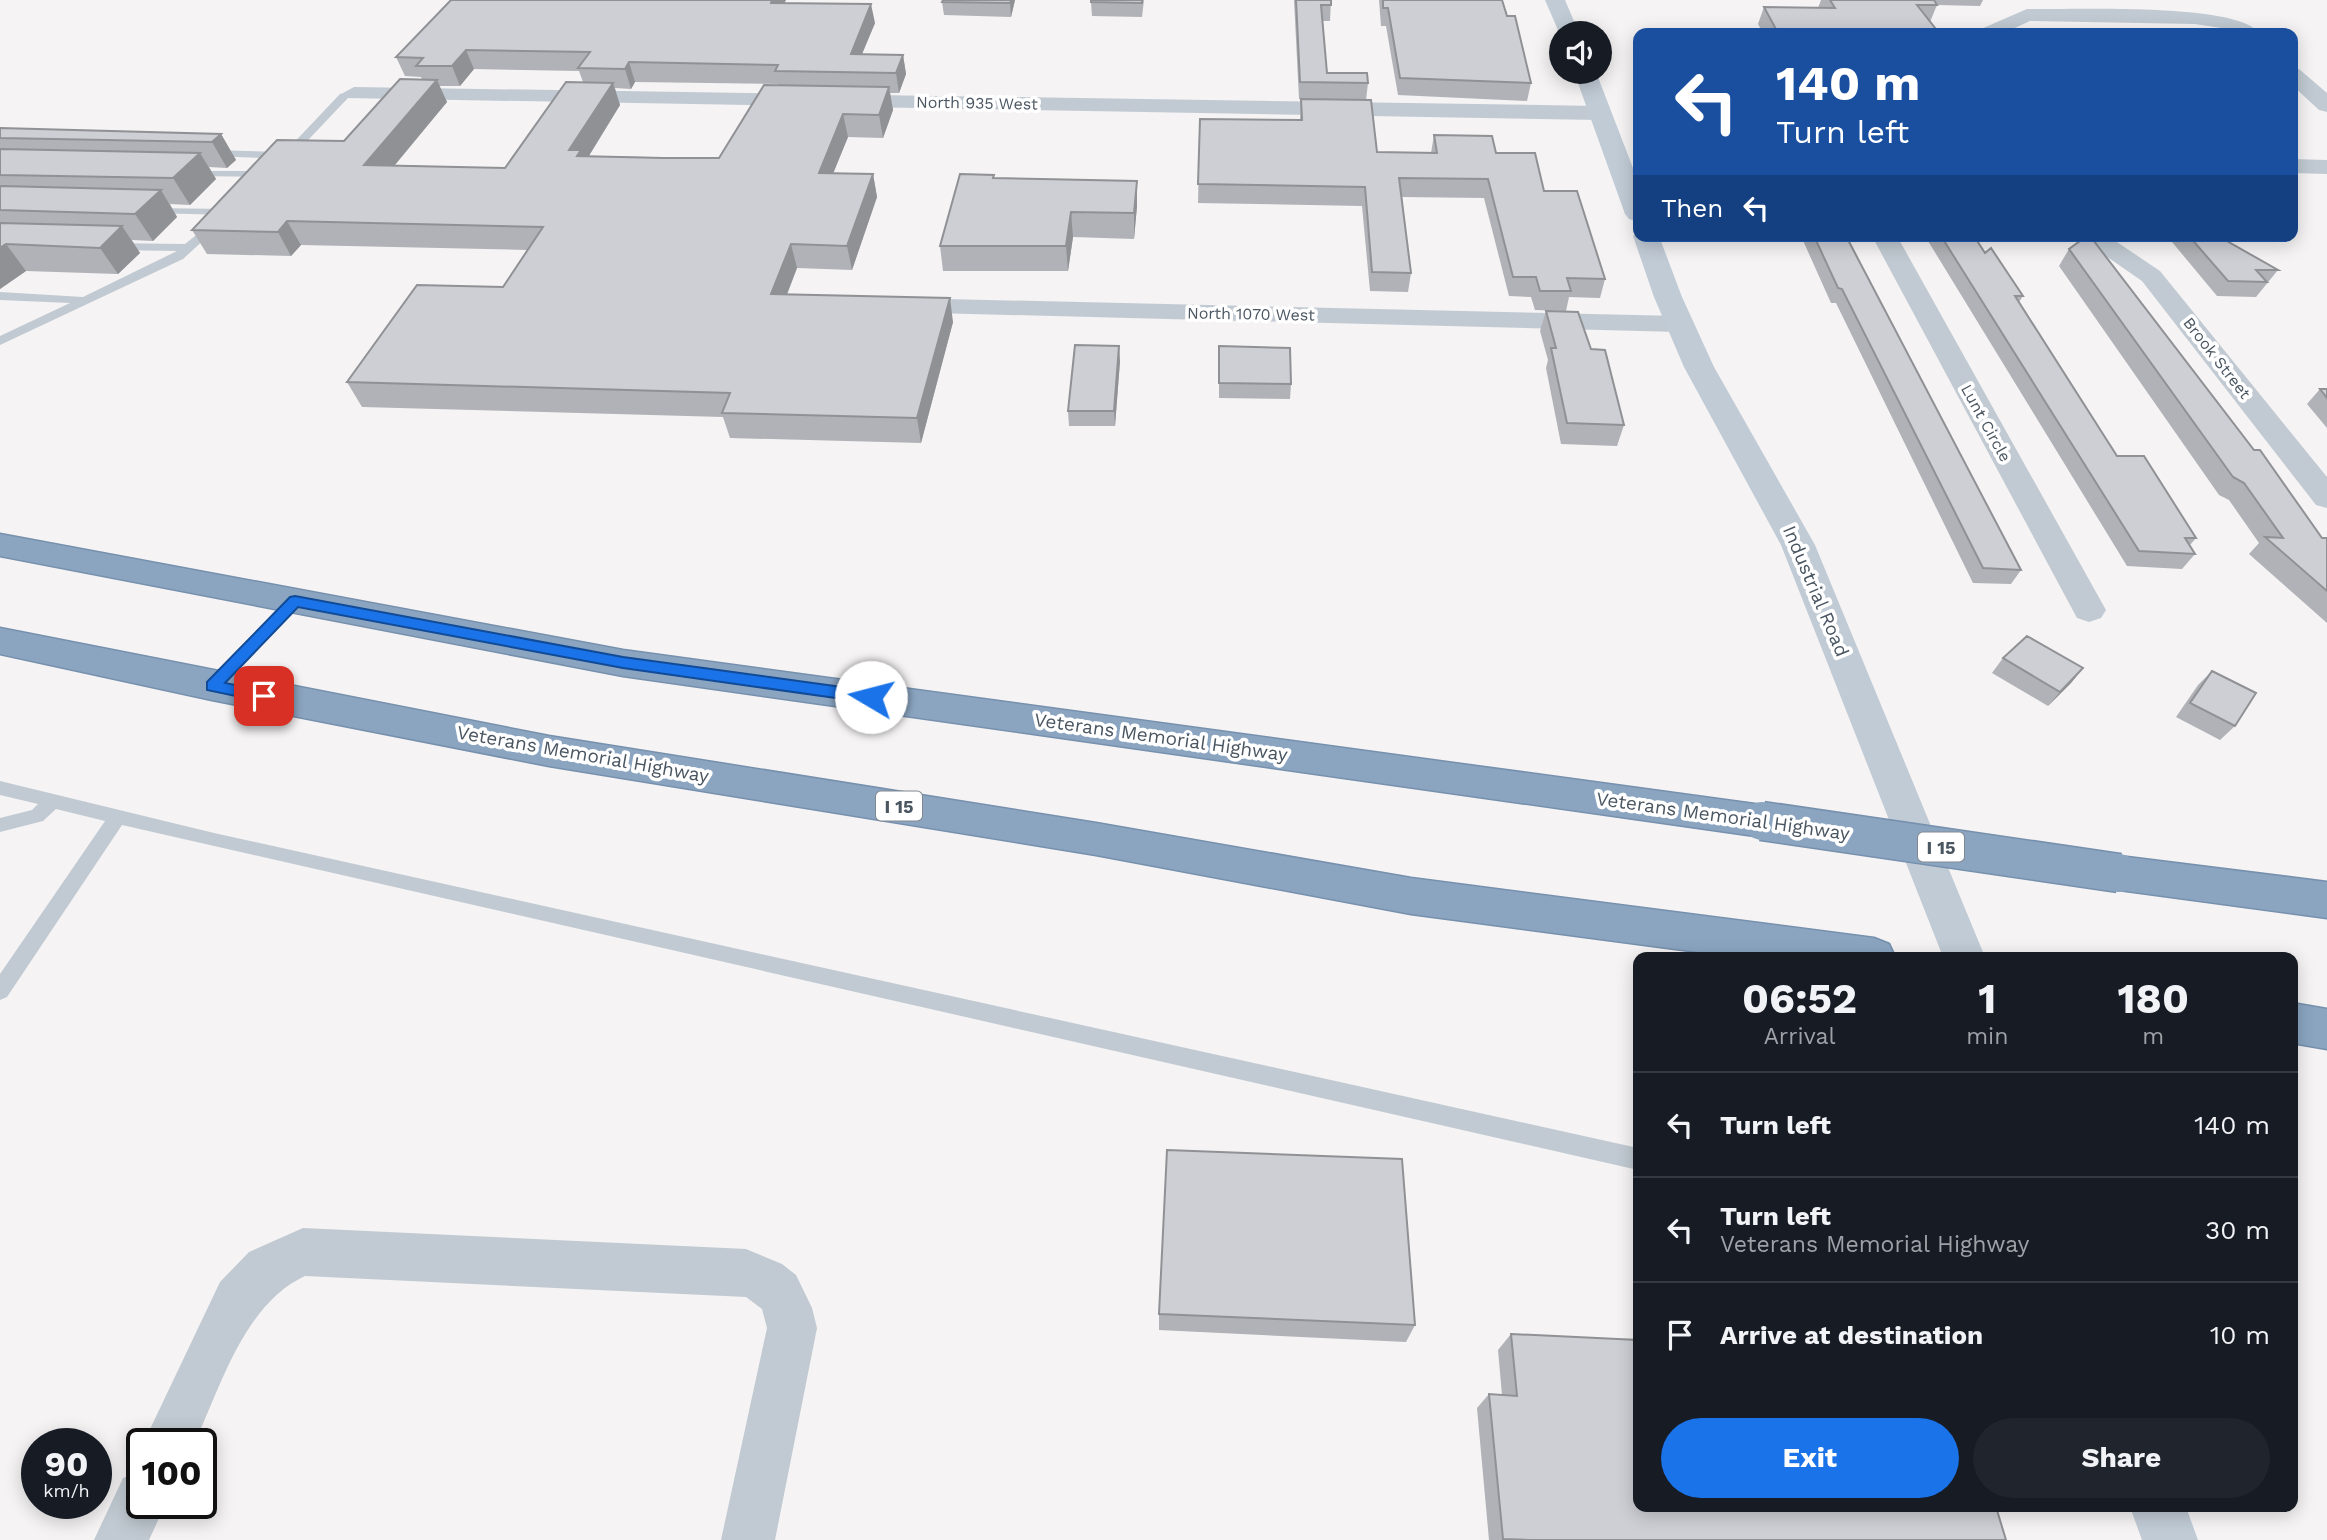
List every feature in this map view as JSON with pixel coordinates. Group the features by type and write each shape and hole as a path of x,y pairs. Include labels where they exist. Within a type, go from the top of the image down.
{"highway":[{"name":"Veterans Memorial Highway","path":"0,545 623,663 2327,900"},
{"name":"Veterans Memorial Highway","path":"0,641 212,686 549,751 1096,839 1411,896 1841,952"},
{"path":"2298,1024 2327,1029"}],"street":[{"path":"1555,0 1564,21"},
{"path":"1995,28 2021,8 2195,18 2234,24 2241,28"},
{"path":"2298,80 2310,95"},
{"path":"1589,84 1633,196"},
{"name":"North 935 West","path":"354,93 1600,113"},
{"path":"2298,166 2327,167"},
{"name":"Industrial Road","path":"1648,242 1679,324 1704,376 1798,545 1962,952"},
{"name":"Lunt Circle","path":"1887,242 2089,610"},
{"name":"Brook Street","path":"2102,242 2119,251 2151,276 2327,498"},
{"name":"North 1070 West","path":"879,306 1679,324"},
{"path":"175,1428 237,1299 265,1269 303,1252 746,1273 761,1277 785,1298 792,1328 748,1540"},
{"path":"2160,1512 2170,1540"},
{"path":"121,1540 131,1519"}],"lane":[{"path":"174,172 262,179 344,96 354,93"},
{"path":"192,153 288,155"},
{"path":"0,341 190,248 233,207 134,209"},
{"path":"95,245 190,248"},
{"path":"0,296 84,301"},
{"path":"212,686 295,601"},
{"path":"0,788 117,818 1633,1158"},
{"path":"0,825 37,816 52,802"},
{"path":"0,991 117,818"}],"building":[{"path":"451,0 772,0 771,3 871,4 851,54 903,55 896,73 775,71 778,65 629,62 625,69 578,68 590,52 466,50 452,66 416,66 423,58 396,57"},
{"path":"1011,0 1010,3 942,2"},
{"path":"1142,0 1142,3 1091,2"},
{"path":"1296,0 1331,0 1331,5 1321,5 1327,73 1367,73 1368,83 1300,82"},
{"path":"1383,0 1502,0 1507,16 1515,16 1531,83 1400,78 1388,8 1383,8"},
{"path":"1830,0 1934,0 1937,5 1917,5 1935,28 1775,28 1764,7 1835,8"},
{"path":"400,79 437,80 364,165 505,168 566,82 613,83 569,150 581,150 577,156 663,158 719,158 764,85 889,87 879,115 843,114 819,173 873,174 847,246 791,244 771,294 950,298 917,418 722,413 730,393 347,382 417,285 503,287 543,227 287,221 278,232 192,230 277,140 344,141"},
{"path":"1301,99 1371,100 1377,152 1437,153 1434,135 1492,136 1496,153 1535,153 1544,191 1577,191 1605,279 1567,278 1571,291 1540,291 1536,277 1513,277 1488,179 1399,178 1411,273 1372,272 1365,187 1198,184 1200,119 1302,120"},
{"path":"0,128 221,134 212,142 0,138"},
{"path":"0,149 200,153 173,178 0,175"},
{"path":"960,174 994,175 993,178 1137,181 1134,213 1071,212 1066,246 940,246"},
{"path":"0,186 161,190 135,214 0,210"},
{"path":"0,223 122,226 100,248 6,244 0,248"},
{"path":"1817,242 1849,242 2021,570 1983,568 1842,289 1838,288"},
{"path":"1945,242 1978,242 1985,253 1991,248 2023,296 2015,296 2117,456 2144,456 2196,538 2185,538 2195,554 2139,551"},
{"path":"2079,242 2095,242 2254,450 2260,450 2322,538 2327,538 2327,591 2265,537 2283,538 2244,483 2233,477 2069,249"},
{"path":"2194,242 2229,242 2278,270 2256,270 2267,282 2228,281"},
{"path":"1546,311 1578,312 1591,349 1605,350 1624,425 1567,423 1551,348 1556,348"},
{"path":"1075,345 1119,346 1114,411 1068,411"},
{"path":"1219,346 1290,348 1291,384 1219,383"},
{"path":"2320,389 2327,389 2327,398"},
{"path":"2027,636 2083,668 2060,692 2003,658"},
{"path":"2212,671 2256,693 2235,726 2190,703"},
{"path":"1167,1150 1402,1159 1415,1325 1159,1314"},
{"path":"1511,1334 1633,1340 1633,1512 1998,1512 2006,1540 1503,1539 1489,1394 1517,1396"}],"route":[{"path":"264,696 212,686 295,601 623,663 871,697"}]}
